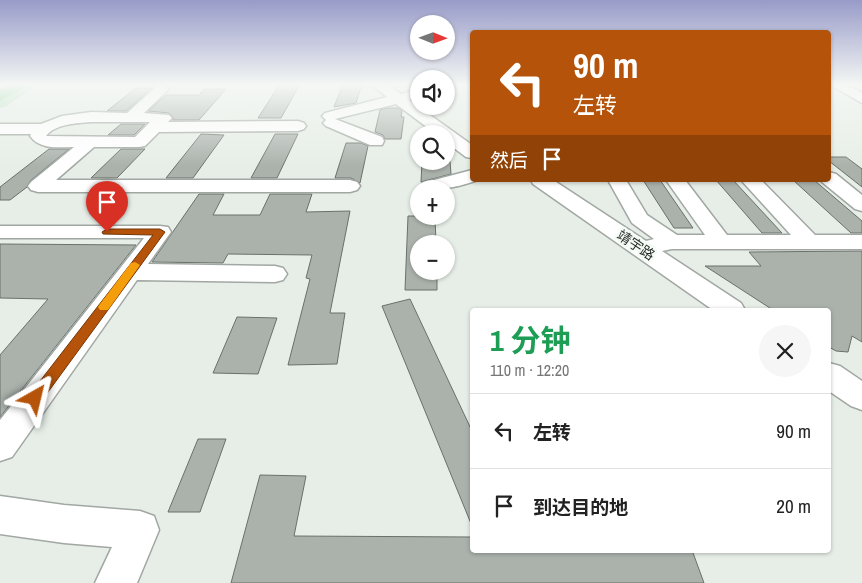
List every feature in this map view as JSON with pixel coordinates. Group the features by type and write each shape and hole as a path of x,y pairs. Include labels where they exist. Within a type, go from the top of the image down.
{"street":[{"path":"131,118 138,111"},
{"path":"155,127 315,121 342,111"},
{"path":"422,111 470,151"},
{"path":"444,115 466,130"},
{"path":"0,129 43,129 56,123 75,119 164,118 139,142 41,140 38,136 43,129"},
{"path":"315,121 376,141"},
{"path":"90,142 38,186 350,186"},
{"path":"455,182 470,177"},
{"path":"831,180 862,205"},
{"name":"靖宇路","path":"543,182 729,308"},
{"path":"618,182 639,219 672,242"},
{"path":"676,182 721,242"},
{"path":"752,182 808,241"},
{"path":"0,232 160,232 0,446"},
{"path":"642,249 672,242 862,242"},
{"path":"130,272 275,274"},
{"path":"831,376 862,397"},
{"path":"0,515 64,524 140,530 116,583"}],"building":[{"path":"150,111 207,111 199,120 173,120 169,113"},
{"path":"262,111 285,111 281,118 258,118"},
{"path":"380,111 402,111 401,117 404,117 401,139 385,139 383,135 375,132"},
{"path":"121,124 145,124 134,135 108,135"},
{"path":"201,134 224,135 193,178 166,178"},
{"path":"275,134 298,134 277,178 251,178"},
{"path":"346,143 361,143 368,146 360,183 351,178 335,178"},
{"path":"49,149 69,149 10,200 0,200 0,187"},
{"path":"121,149 145,149 117,178 91,178"},
{"path":"831,157 846,157 862,169 862,187 831,163"},
{"path":"422,170 451,170 451,174 421,180"},
{"path":"644,182 661,182 693,228 674,228"},
{"path":"718,182 735,182 782,233 762,233"},
{"path":"795,182 816,182 862,221 862,233 851,233"},
{"path":"199,194 224,194 213,215 260,215 270,194 312,194 306,212 350,211 330,313 345,313 337,364 288,365 310,279 306,278 312,255 228,254 223,263 152,262"},
{"path":"408,216 410,216 410,225 435,225 436,235 410,235 410,280 437,280 437,290 405,290"},
{"path":"0,244 136,245 0,417 0,355 48,299 0,298"},
{"path":"862,251 862,342 852,336 848,352 836,351 831,348 831,308 770,308 705,266 761,266 749,252"},
{"path":"410,299 470,427 470,521 382,306"},
{"path":"237,317 277,318 258,374 213,373"},
{"path":"198,439 226,439 200,512 168,512"},
{"path":"260,475 306,476 294,536 470,537 470,553 693,553 704,583 231,583"}],"slow traffic":[{"path":"104,307 135,265"}],"route":[{"path":"35,398 160,232 107,232"}]}
